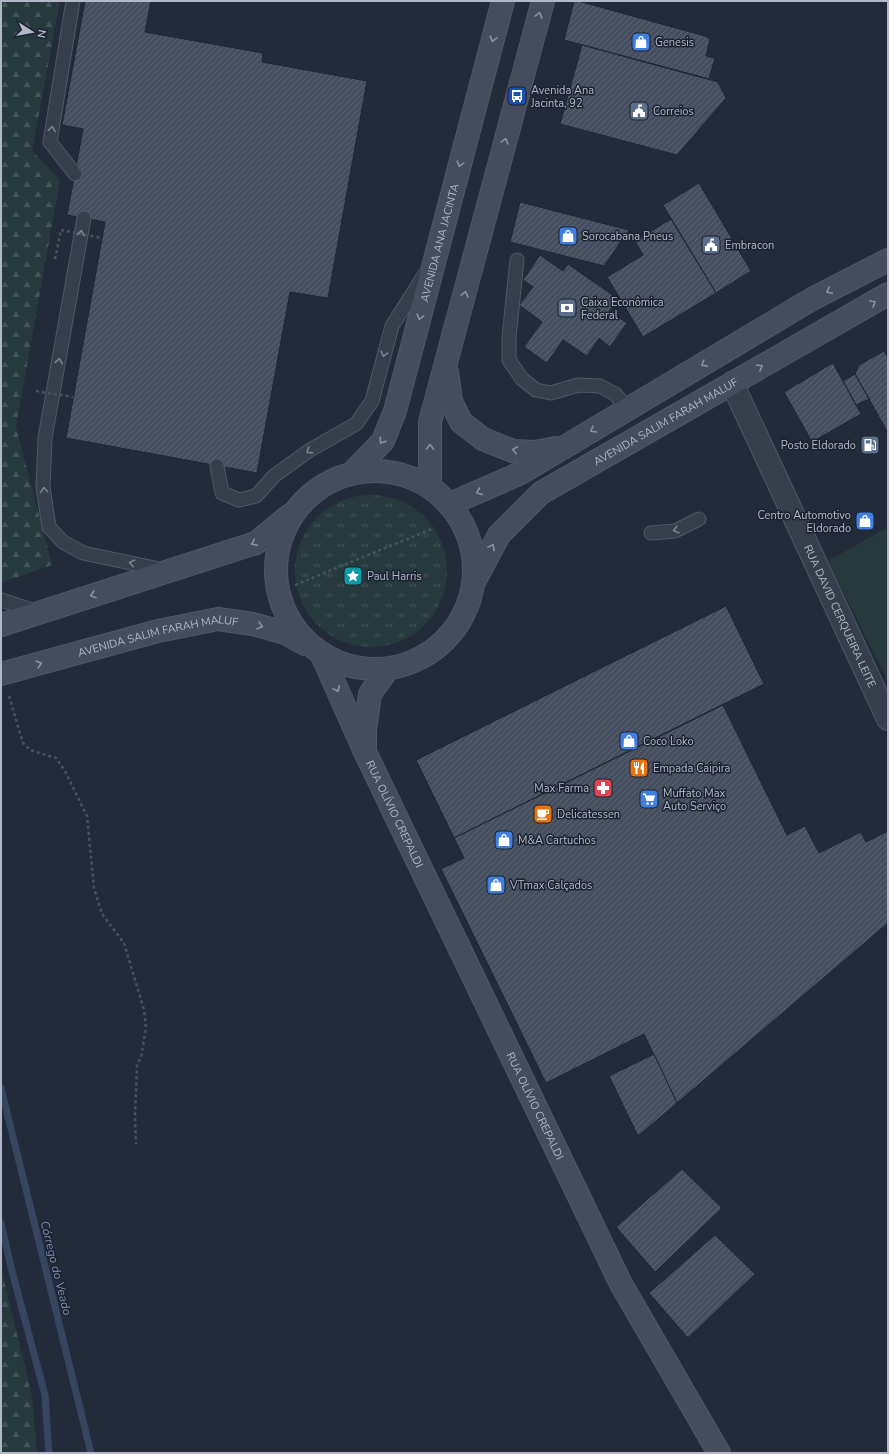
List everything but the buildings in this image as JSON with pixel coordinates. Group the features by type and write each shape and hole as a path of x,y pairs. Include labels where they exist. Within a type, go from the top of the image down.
{"main road":[{"name":"AVENIDA ANA JACINTA","path":"352,473 383,441 395,411 503,1"},
{"path":"430,486 430,422 543,1"},
{"path":"450,504 521,473 812,299 888,260"},
{"name":"AVENIDA SALIM FARAH MALUF","path":"2,674 158,631 218,619 253,624 285,633 335,662 360,669 387,670 419,660 446,641 465,614 474,581 499,535 541,493 888,294"},
{"path":"446,363 451,401 461,422 483,439 513,451 535,452 567,445"},
{"path":"1,625 256,543 321,487 352,473 379,470 405,475 430,486 450,504 465,527 474,554 474,581"},
{"path":"295,510 279,545 276,583 288,620 317,651"},
{"name":"RUA OLÍVIO CREPALDI","path":"317,651 621,1284 720,1453"},
{"path":"365,752 370,694 387,670"}],"street":[{"name":"RUA DAVID CERQUEIRA LEITE","path":"732,383 888,719"}],"lane":[{"path":"73,1 50,142 75,174"},
{"path":"84,218 45,438 43,487 49,526 63,542 83,553 170,571"},
{"path":"216,466 222,493 239,500 256,496 274,476 310,450 356,424 372,401 392,326 435,259"},
{"path":"517,260 509,337 509,360 522,379 536,390 551,393 578,385 600,386 615,394 628,409"},
{"path":"652,533 675,531 699,519"},
{"path":"1,600 40,612"}],"path":[{"path":"55,259 61,230 102,238"},
{"path":"36,391 73,397"},
{"path":"295,585 434,528"},
{"path":"2,674 23,743 30,750 56,758 65,771 87,816 94,888 102,914 124,943 142,1003 146,1028 141,1058 138,1064 135,1117 136,1144"}],"green space":[{"path":"1,1 60,1 32,151 60,180 16,427 52,565 1,583"},
{"path":"378,495 400,500 420,512 430,522 442,542 446,556 446,586 442,600 430,620 420,630 400,642 386,646 364,647 342,642 322,630 312,620 300,600 296,586 295,564 300,542 312,522 322,512 342,500 356,496"},
{"path":"888,527 888,682 828,561"},
{"path":"1,1267 32,1397 37,1453 1,1453"}],"waterway":[{"name":"Córrego do Veado","path":"1,1088 91,1453"},
{"name":"Córrego do Veado","path":"1,1223 12,1271 45,1395 49,1453"}],"place":[{"name":"Genesis","path":"641,42"},
{"name":"Avenida Ana Jacinta, 92","path":"517,96"},
{"name":"Correios","path":"639,111"},
{"name":"Sorocabana Pneus","path":"568,236"},
{"name":"Embracon","path":"711,245"},
{"name":"Caixa Econômica Federal","path":"567,308"},
{"name":"Posto Eldorado","path":"870,445"},
{"name":"Centro Automotivo Eldorado","path":"865,521"},
{"name":"Paul Harris","path":"353,576"},
{"name":"Coco Loko","path":"629,741"},
{"name":"Empada Caipira","path":"639,768"},
{"name":"Max Farma","path":"603,788"},
{"name":"Muffato Max Auto Serviço","path":"649,799"},
{"name":"Delicatessen","path":"543,814"},
{"name":"M&A Cartuchos","path":"504,840"},
{"name":"VTmax Calçados","path":"496,885"}]}
